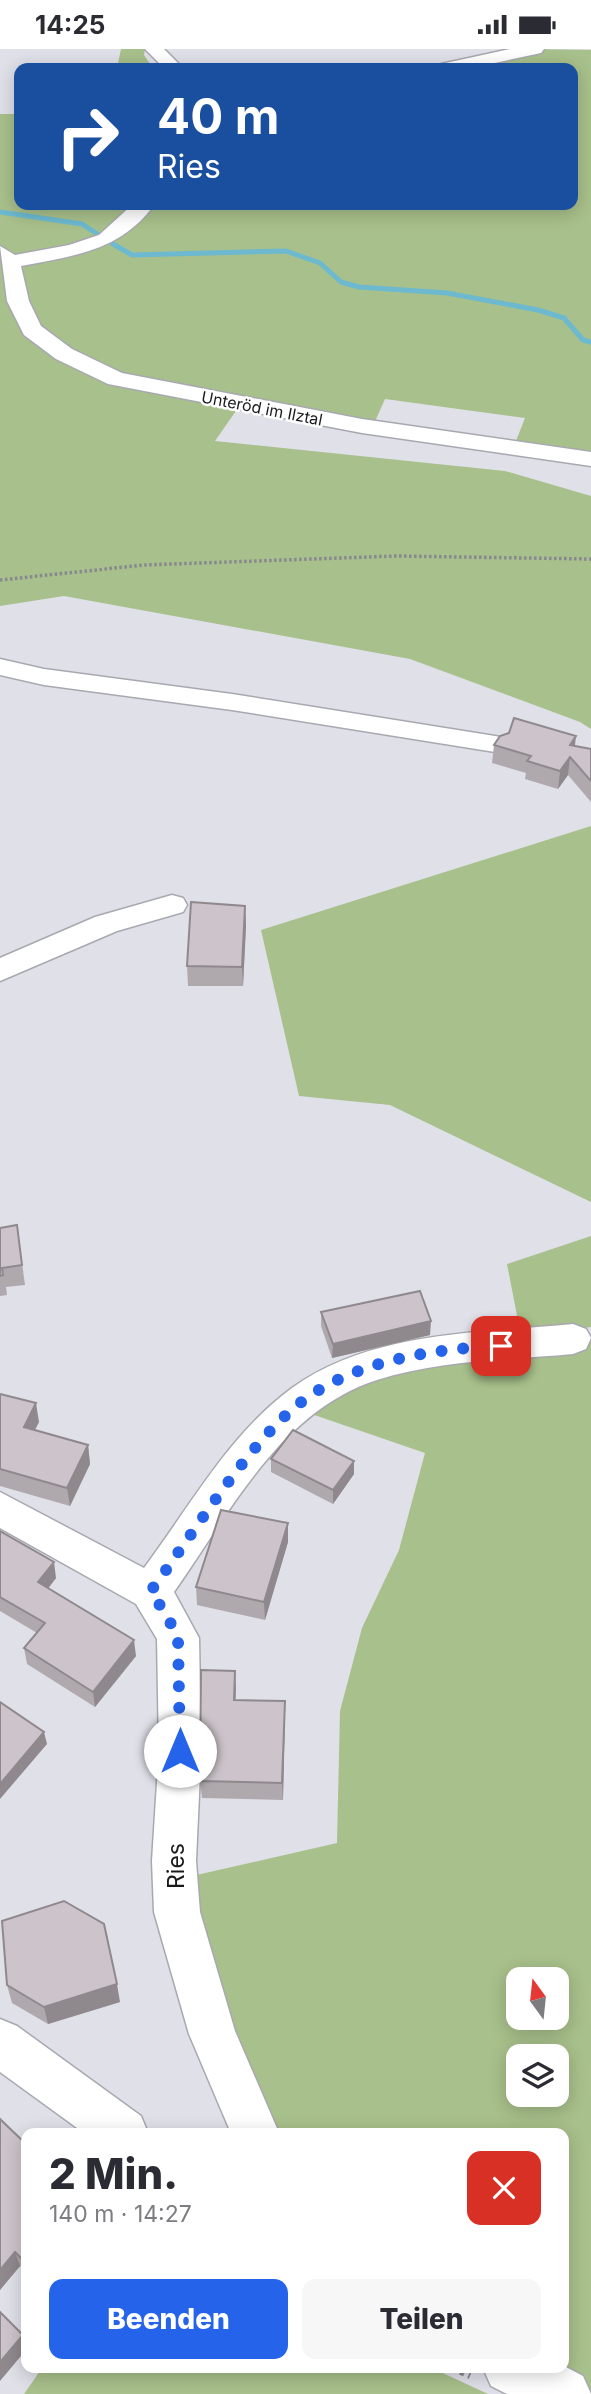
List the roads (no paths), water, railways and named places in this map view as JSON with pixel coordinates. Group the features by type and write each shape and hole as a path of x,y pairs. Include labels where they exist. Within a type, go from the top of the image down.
{"street":[{"path":"154,49 169,63"},
{"path":"470,63 535,49"},
{"path":"5,257 74,250 106,239 138,210"},
{"name":"Unteröd im Ilztal","path":"5,257 18,301 32,330 64,354 116,379 362,426 591,459"},
{"path":"0,667 44,677 232,702 495,744"},
{"path":"0,970 106,924 172,905"},
{"path":"150,1592 245,1462 295,1407 350,1374 404,1358 462,1348 573,1339"},
{"name":"Ries","path":"0,1509 150,1592 165,1612 178,1638 180,1751 174,1861 177,1912 212,2034 254,2128"},
{"path":"0,2043 117,2128"},
{"path":"520,2373 565,2394"}],"waterway":[{"path":"0,212 82,224 99,235"},
{"path":"113,244 132,255 286,251 320,263 341,282 359,287 447,293 538,310 564,318 583,340 591,342"}]}
